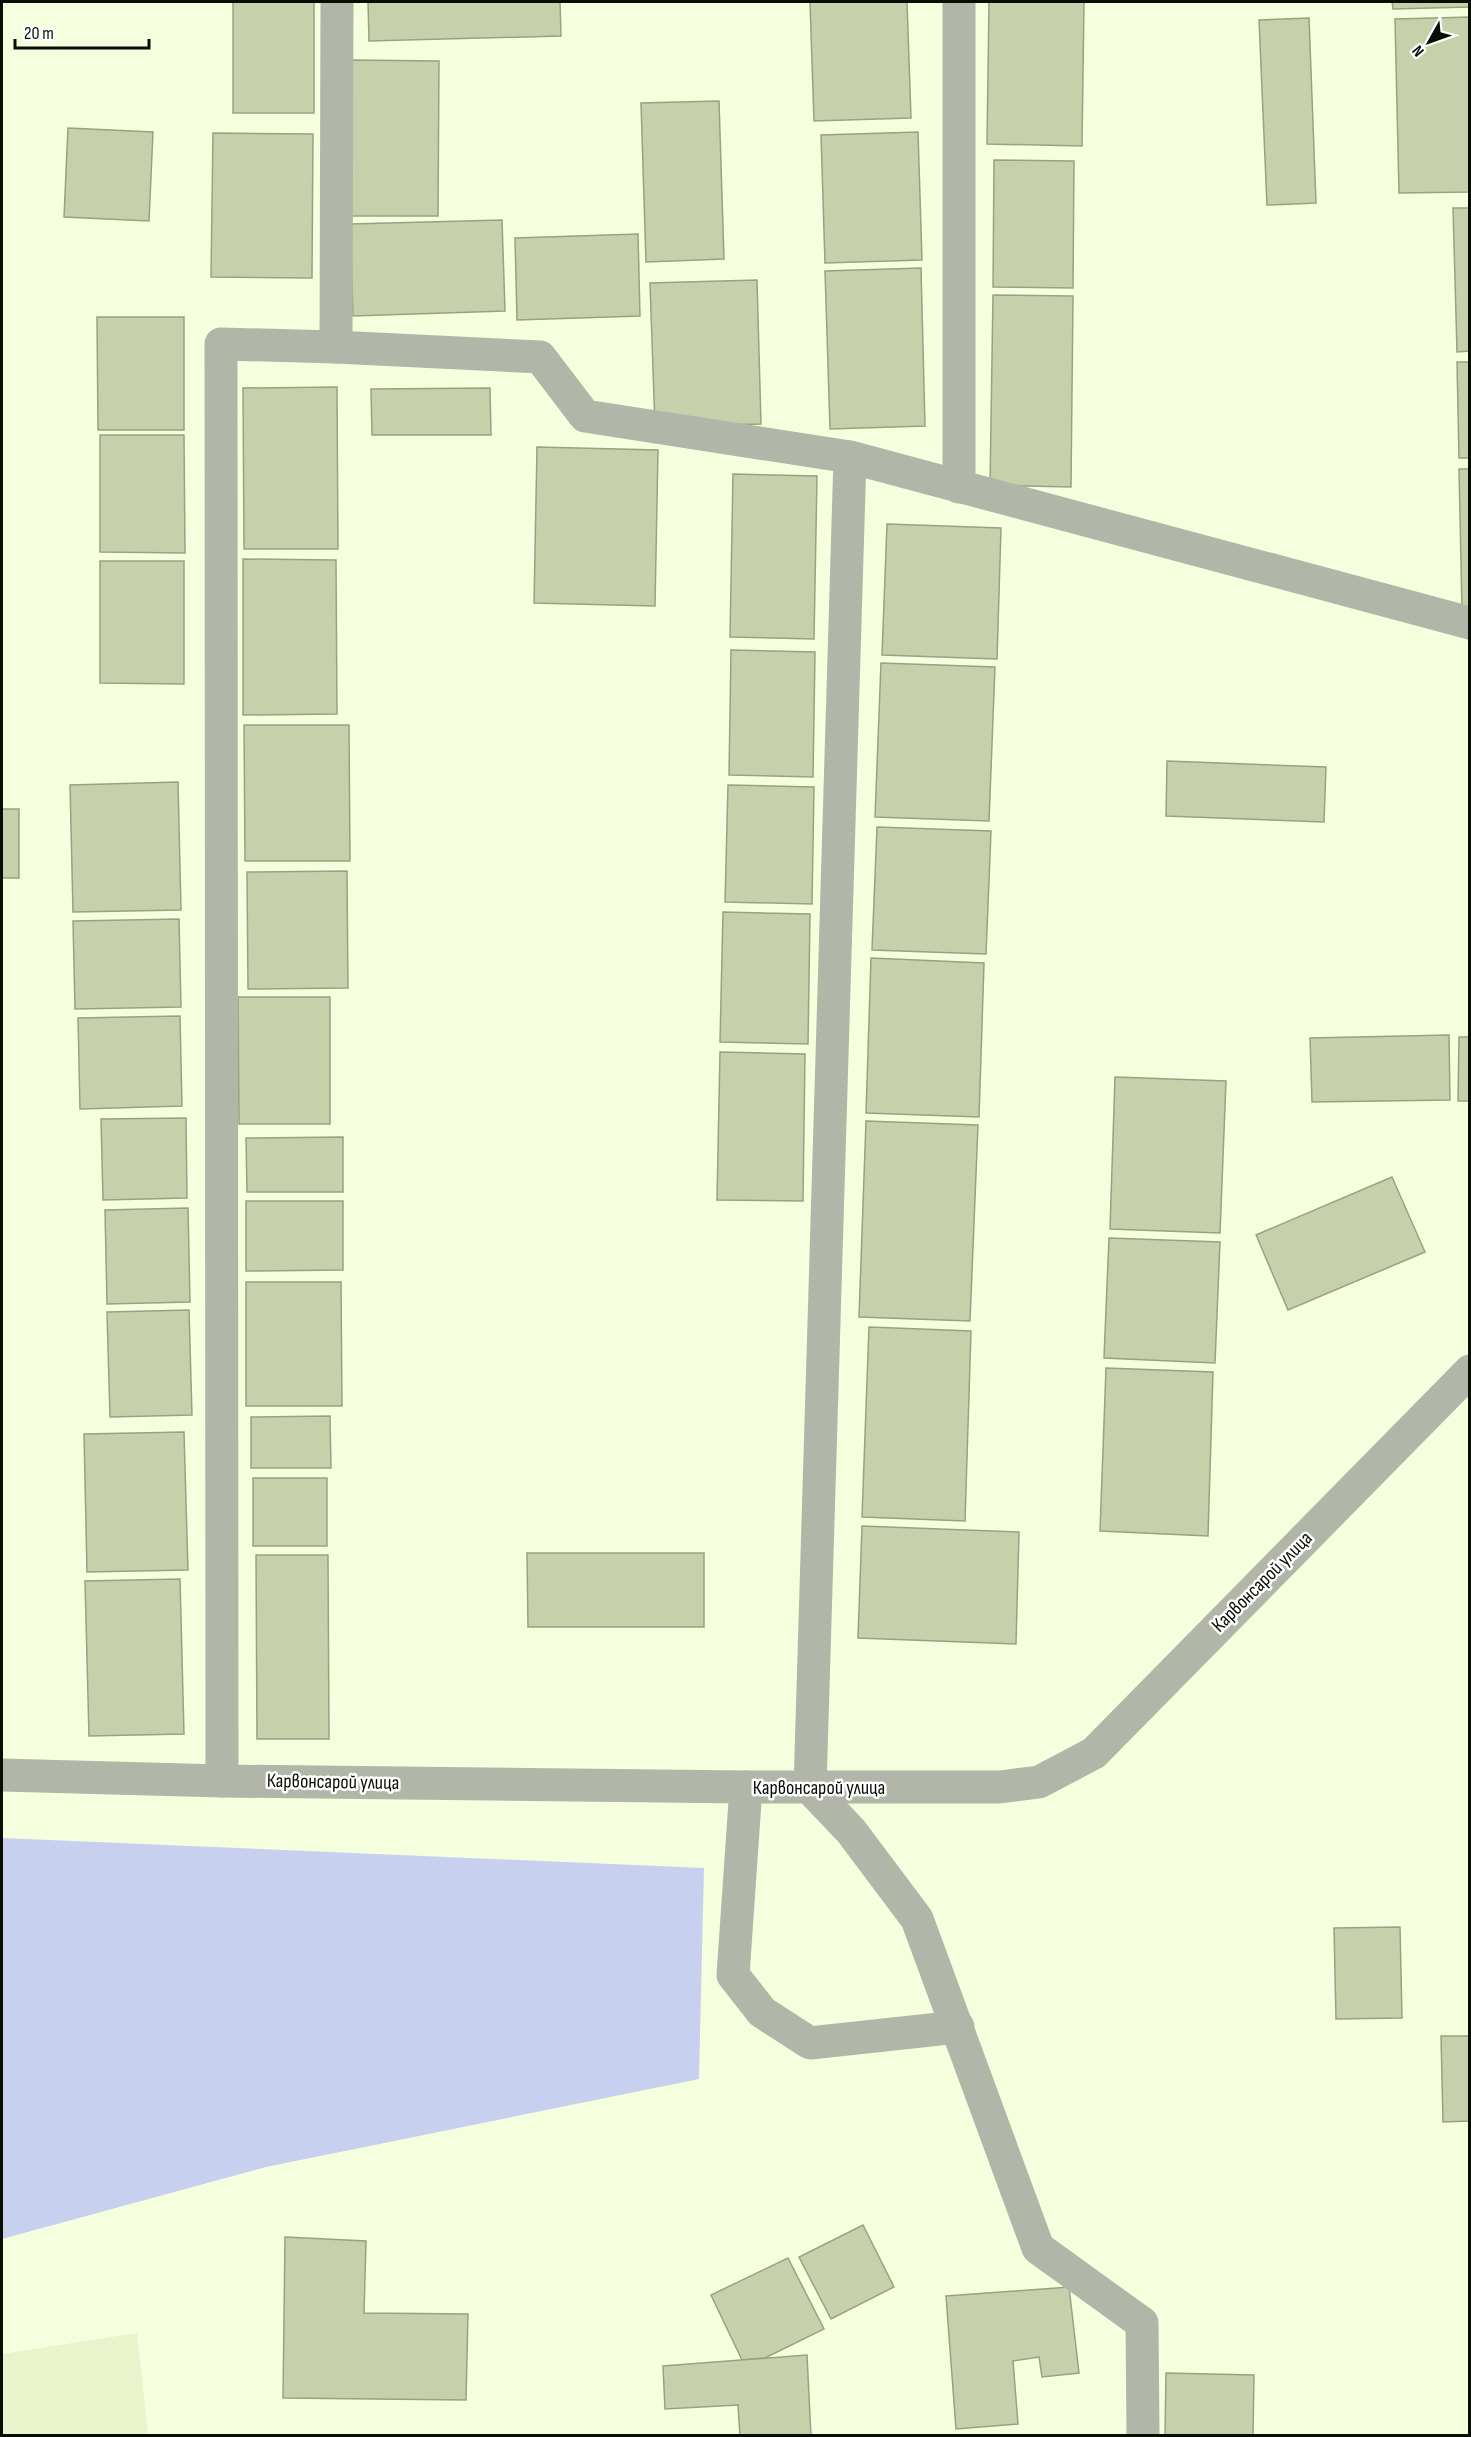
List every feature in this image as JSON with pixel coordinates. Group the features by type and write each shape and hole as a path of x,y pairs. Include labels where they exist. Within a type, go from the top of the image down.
{"street":[{"path":"336,347 337,2"},
{"path":"959,2 959,487"},
{"path":"222,1781 221,344 540,357 585,416 850,457 1470,623"},
{"path":"850,457 810,1788 851,1831 918,1919 1038,2248 1142,2323 1143,2436"},
{"name":"Карвонсарой улица","path":"2,1775 222,1781 810,1788 1000,1787 1039,1782 1094,1753 1470,1371"},
{"path":"746,1787 733,1975 762,2012 810,2043 958,2027"}],"shaded area":[{"path":"2,1838 704,1868 699,2079 266,2167 2,2239"},
{"path":"137,2333 148,2435 2,2435 2,2354"}],"building":[{"path":"233,2 314,2 314,113 233,113"},
{"path":"368,2 560,2 561,36 369,41"},
{"path":"810,2 907,2 911,118 814,121"},
{"path":"989,2 1084,2 1082,146 987,144"},
{"path":"1392,2 1470,2 1470,7 1393,9"},
{"path":"1470,17 1470,192 1399,193 1395,19"},
{"path":"1309,18 1316,203 1267,205 1259,20"},
{"path":"351,60 439,61 438,216 349,216"},
{"path":"719,101 724,259 646,262 641,103"},
{"path":"68,128 153,132 149,221 64,217"},
{"path":"918,132 922,260 825,263 821,135"},
{"path":"213,133 313,134 312,278 211,277"},
{"path":"994,160 1074,161 1073,288 993,287"},
{"path":"1453,208 1470,208 1470,351 1457,352"},
{"path":"502,220 505,311 353,316 350,224"},
{"path":"638,234 640,316 517,320 515,238"},
{"path":"921,268 925,426 830,429 825,271"},
{"path":"757,280 761,424 655,427 650,283"},
{"path":"993,295 1073,296 1071,487 990,485"},
{"path":"97,317 184,317 184,430 98,430"},
{"path":"1457,362 1470,362 1470,458 1459,458"},
{"path":"337,387 338,549 244,549 243,388"},
{"path":"490,388 491,435 372,435 371,389"},
{"path":"100,435 184,435 185,553 100,552"},
{"path":"537,447 658,450 655,606 534,603"},
{"path":"1459,469 1470,469 1470,609 1462,609"},
{"path":"733,474 817,476 814,639 730,637"},
{"path":"887,524 1001,528 997,659 882,655"},
{"path":"243,559 336,560 337,714 243,715"},
{"path":"100,561 184,561 184,684 100,683"},
{"path":"731,650 815,652 813,777 729,775"},
{"path":"881,663 995,667 989,821 875,817"},
{"path":"244,725 349,725 350,861 245,861"},
{"path":"1167,761 1326,767 1324,822 1166,816"},
{"path":"178,782 181,910 73,912 70,785"},
{"path":"728,785 814,787 812,904 725,902"},
{"path":"2,809 19,809 19,878 2,878"},
{"path":"877,827 991,831 986,954 872,950"},
{"path":"347,871 348,988 248,989 247,872"},
{"path":"723,912 810,914 808,1044 720,1042"},
{"path":"179,919 181,1007 75,1009 73,921"},
{"path":"871,958 984,963 979,1117 866,1113"},
{"path":"238,997 330,997 330,1124 239,1124"},
{"path":"180,1016 182,1106 80,1109 78,1018"},
{"path":"1449,1035 1450,1100 1312,1102 1310,1038"},
{"path":"1459,1037 1470,1037 1470,1101 1458,1101"},
{"path":"720,1052 805,1054 803,1201 717,1200"},
{"path":"1115,1077 1226,1081 1220,1233 1110,1229"},
{"path":"186,1118 187,1198 103,1200 101,1119"},
{"path":"866,1121 978,1125 970,1321 859,1317"},
{"path":"343,1137 343,1192 247,1192 246,1138"},
{"path":"1392,1177 1425,1252 1288,1310 1256,1235"},
{"path":"246,1201 343,1201 343,1270 246,1271"},
{"path":"188,1208 190,1302 107,1304 105,1210"},
{"path":"1109,1238 1220,1242 1215,1363 1104,1358"},
{"path":"246,1282 341,1282 342,1406 246,1406"},
{"path":"189,1310 192,1415 110,1417 107,1312"},
{"path":"869,1327 971,1331 965,1521 862,1517"},
{"path":"1106,1368 1213,1372 1208,1536 1100,1531"},
{"path":"330,1416 331,1468 251,1468 251,1417"},
{"path":"184,1432 188,1570 87,1572 84,1434"},
{"path":"253,1478 327,1478 327,1546 253,1546"},
{"path":"862,1526 1019,1532 1016,1644 858,1638"},
{"path":"527,1553 704,1553 704,1627 528,1627"},
{"path":"256,1555 328,1555 329,1739 257,1739"},
{"path":"180,1579 184,1734 89,1736 85,1581"},
{"path":"1400,1927 1402,2018 1336,2019 1334,1928"},
{"path":"1441,2036 1470,2036 1470,2121 1443,2122"},
{"path":"863,2225 894,2287 831,2319 799,2257"},
{"path":"285,2237 366,2241 364,2313 468,2314 466,2400 283,2398"},
{"path":"788,2258 824,2329 765,2358 742,2360 711,2295"},
{"path":"1069,2287 1079,2373 1042,2377 1039,2357 1013,2361 1018,2424 956,2429 946,2296"},
{"path":"807,2355 811,2436 740,2436 738,2405 665,2409 663,2366"},
{"path":"1166,2373 1254,2375 1253,2436 1165,2436"}]}
